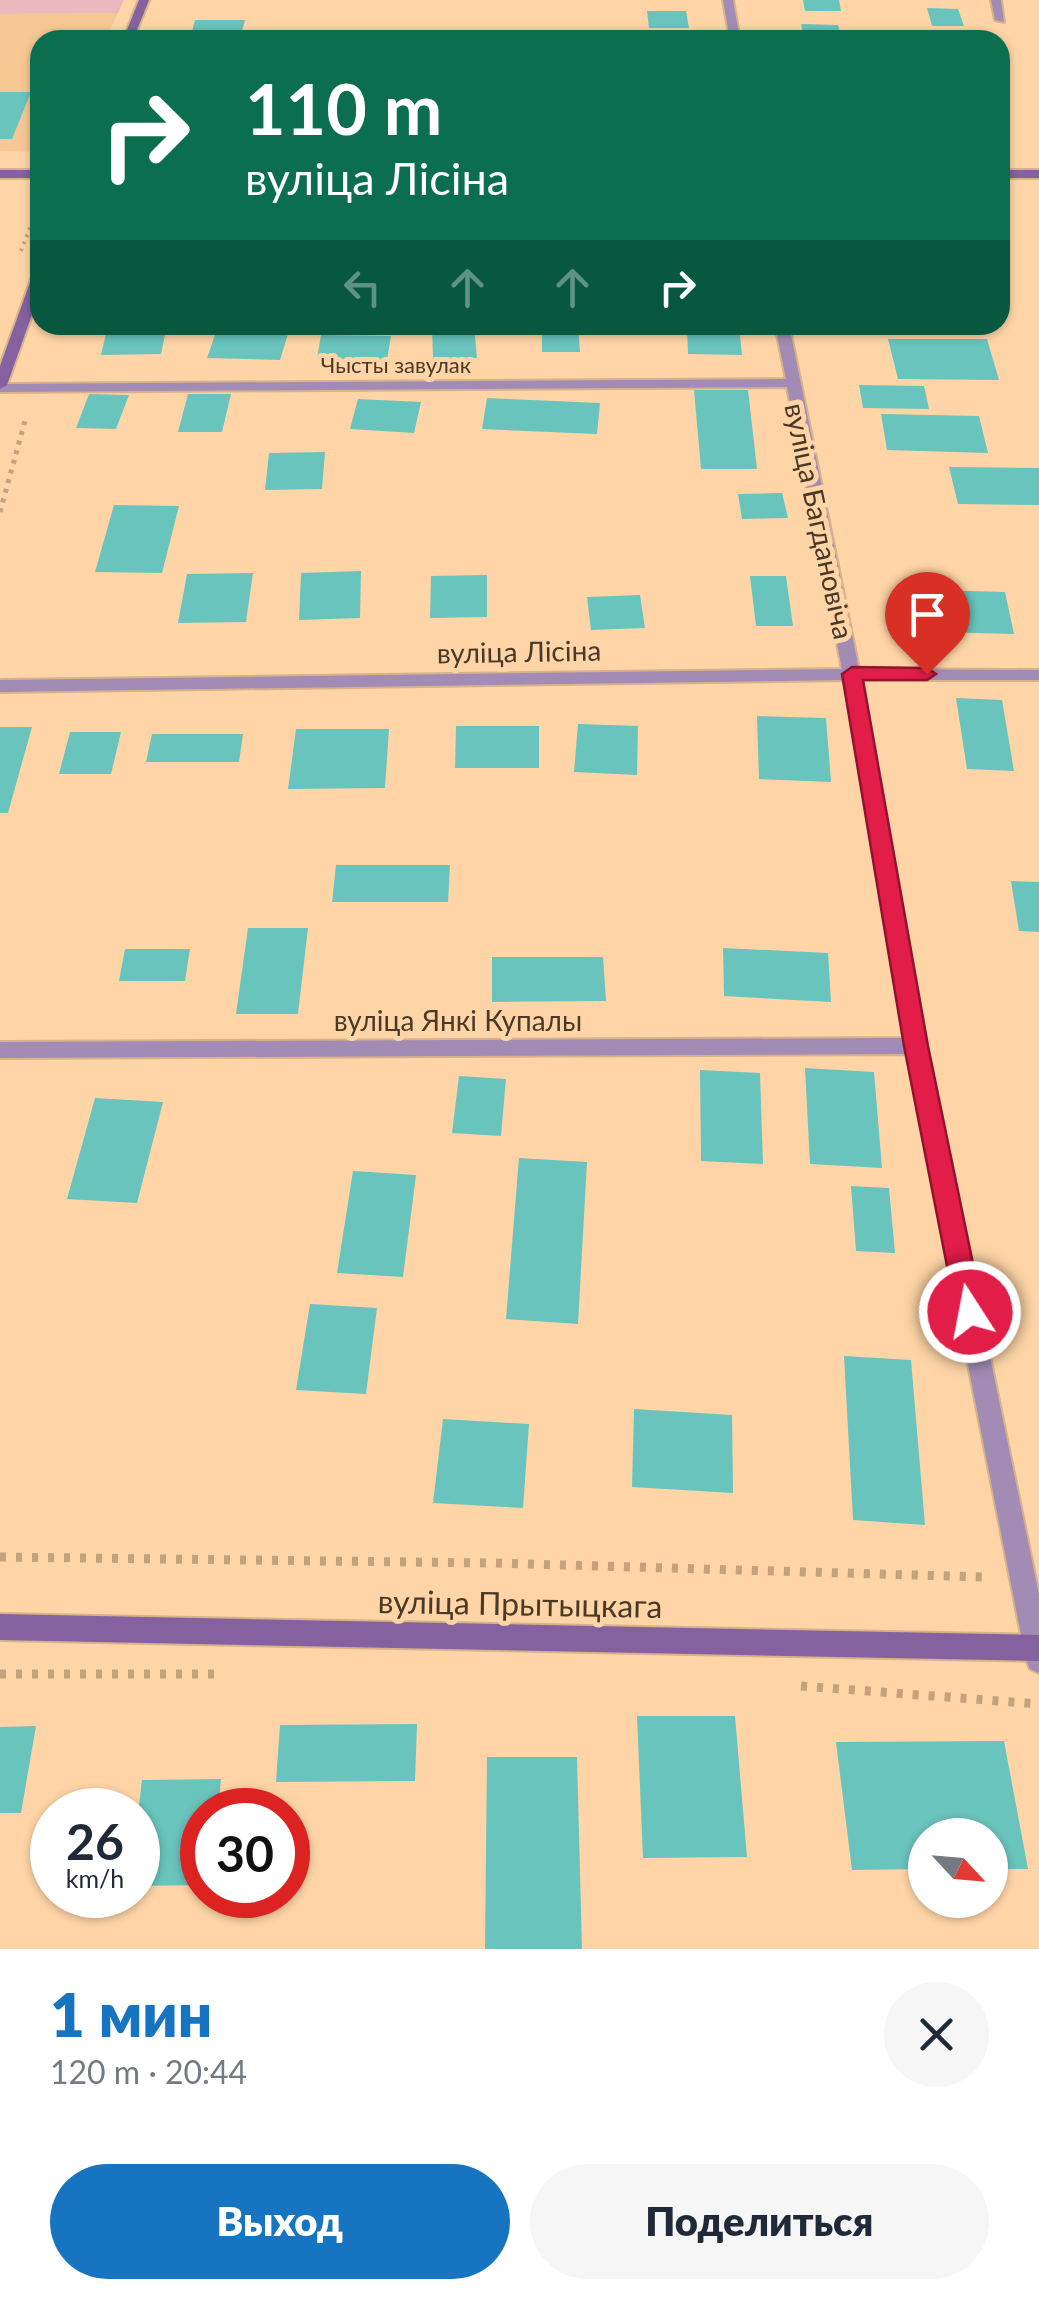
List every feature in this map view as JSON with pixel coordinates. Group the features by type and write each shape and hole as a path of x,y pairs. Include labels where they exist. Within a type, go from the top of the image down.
{"main road":[{"path":"132,30 144,0"},
{"path":"0,174 30,174"},
{"path":"1010,174 1039,174"},
{"path":"0,387 30,302"},
{"name":"вуліца Прытыцкага","path":"0,1628 1038,1652"}],"street":[{"path":"728,0 733,30"},
{"path":"996,0 1000,20"},
{"name":"вуліца Багдановіча","path":"784,335 852,674 916,1046 1038,1652"},
{"name":"Чысты завулак","path":"0,387 792,384"},
{"name":"вуліца Лісіна","path":"0,686 1039,675"},
{"name":"вуліца Янкі Купалы","path":"0,1050 916,1046"}],"path":[{"path":"0,1558 494,1563 1023,1578"}],"shaded area":[{"path":"0,0 124,0 118,13 0,14"},
{"path":"118,13 110,30 30,30 30,152 0,151 0,14"}],"building":[{"path":"803,0 839,0 841,11 805,11"},
{"path":"927,8 958,9 964,26 932,26"},
{"path":"647,11 686,11 689,28 649,28"},
{"path":"195,20 245,20 242,30 192,30"},
{"path":"801,24 838,25 839,30 802,30"},
{"path":"0,92 30,92 12,139 0,139"},
{"path":"106,335 165,335 161,354 101,355"},
{"path":"215,335 288,335 280,360 207,358"},
{"path":"321,335 391,336 387,360 317,359"},
{"path":"432,335 475,335 477,358 433,359"},
{"path":"542,335 579,335 580,352 542,352"},
{"path":"687,335 740,335 742,355 688,354"},
{"path":"888,339 987,339 999,380 898,379"},
{"path":"859,385 924,386 929,409 863,408"},
{"path":"694,390 748,390 757,469 701,469"},
{"path":"89,394 129,395 116,429 76,428"},
{"path":"188,394 231,394 222,432 178,432"},
{"path":"487,398 600,403 597,434 482,429"},
{"path":"358,399 421,402 414,433 350,429"},
{"path":"881,414 979,416 988,453 887,450"},
{"path":"325,452 322,489 265,490 269,453"},
{"path":"949,467 1039,468 1039,505 958,504"},
{"path":"782,493 788,518 742,519 738,494"},
{"path":"114,505 179,506 162,573 95,572"},
{"path":"361,571 360,618 299,620 301,573"},
{"path":"253,573 246,622 178,623 187,574"},
{"path":"487,575 487,617 430,618 431,576"},
{"path":"750,576 786,576 793,626 756,626"},
{"path":"932,590 1005,592 1014,634 939,632"},
{"path":"640,595 645,628 591,630 587,597"},
{"path":"956,698 1002,700 1014,771 967,769"},
{"path":"757,716 826,718 831,782 759,779"},
{"path":"578,724 638,726 637,775 574,772"},
{"path":"456,726 539,726 539,768 455,768"},
{"path":"0,727 32,727 8,813 0,813"},
{"path":"296,729 389,729 385,788 288,789"},
{"path":"70,732 121,732 111,774 59,774"},
{"path":"152,734 243,734 239,762 146,762"},
{"path":"336,865 450,865 448,902 332,902"},
{"path":"1011,881 1039,882 1039,932 1019,931"},
{"path":"248,928 308,928 298,1014 236,1014"},
{"path":"723,948 828,953 831,1002 724,996"},
{"path":"125,949 190,949 185,981 119,981"},
{"path":"492,957 603,957 606,1001 492,1002"},
{"path":"805,1068 874,1072 882,1168 810,1164"},
{"path":"700,1070 760,1073 763,1164 701,1161"},
{"path":"459,1076 506,1079 501,1136 452,1133"},
{"path":"95,1098 163,1102 137,1203 67,1199"},
{"path":"519,1158 587,1162 578,1324 506,1319"},
{"path":"353,1171 416,1175 403,1277 337,1273"},
{"path":"851,1186 889,1188 895,1253 856,1251"},
{"path":"310,1304 377,1308 366,1394 296,1390"},
{"path":"844,1356 911,1360 925,1525 853,1520"},
{"path":"634,1409 732,1415 733,1493 632,1487"},
{"path":"443,1419 529,1424 523,1508 433,1503"},
{"path":"637,1716 735,1716 747,1857 643,1858"},
{"path":"417,1724 415,1781 276,1782 280,1725"},
{"path":"36,1726 21,1813 0,1813 0,1727"},
{"path":"1004,1741 1028,1869 1008,1869 1008,1818 908,1818 908,1869 852,1870 836,1742"},
{"path":"487,1757 577,1757 582,1949 485,1949"},
{"path":"221,1779 220,1788 180,1788 180,1885 160,1886 160,1788 141,1788 142,1780"}],"route":[{"path":"927,674 852,674 916,1046 970,1312"}]}
